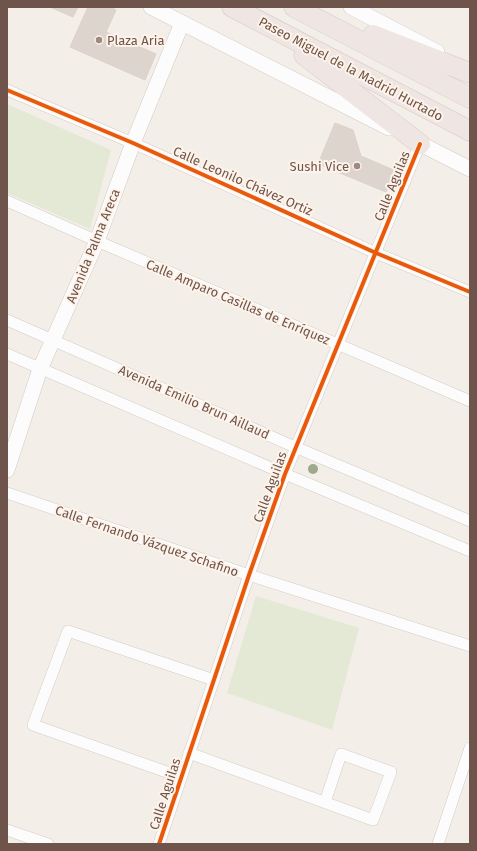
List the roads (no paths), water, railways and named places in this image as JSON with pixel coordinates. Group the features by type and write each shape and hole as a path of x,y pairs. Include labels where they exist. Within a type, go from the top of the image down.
{"highway":[{"name":"Paseo Miguel de la Madrid Hurtado","path":"232,7 470,131"},
{"path":"294,7 470,98"},
{"path":"301,7 470,73"},
{"path":"259,21 420,144"}],"street":[{"path":"151,7 470,169"},
{"path":"351,7 470,69"},
{"name":"Avenida Palma Areca","path":"7,470 40,369 97,241 133,143 182,23"},
{"name":"Calle Leonilo Chávez Ortiz","path":"7,90 133,143 376,253 470,292"},
{"name":"Calle Aguilas","path":"159,844 285,474 420,144"},
{"name":"Calle Amparo Casillas de Enríquez","path":"7,201 470,401"},
{"name":"Avenida Emilio Brun Aillaud","path":"7,320 296,447 470,521"},
{"path":"7,354 285,474 470,551"},
{"name":"Calle Fernando Vázquez Schafino","path":"7,493 249,576 470,646"},
{"path":"181,777 33,725 68,631 214,680"},
{"path":"438,844 467,768 470,748"},
{"path":"189,753 373,820 391,772 341,754 325,802"},
{"path":"7,830 48,844"}],"place":[{"name":"Plaza Aria","path":"99,40"},
{"name":"Sushi Vice","path":"357,166"}]}
